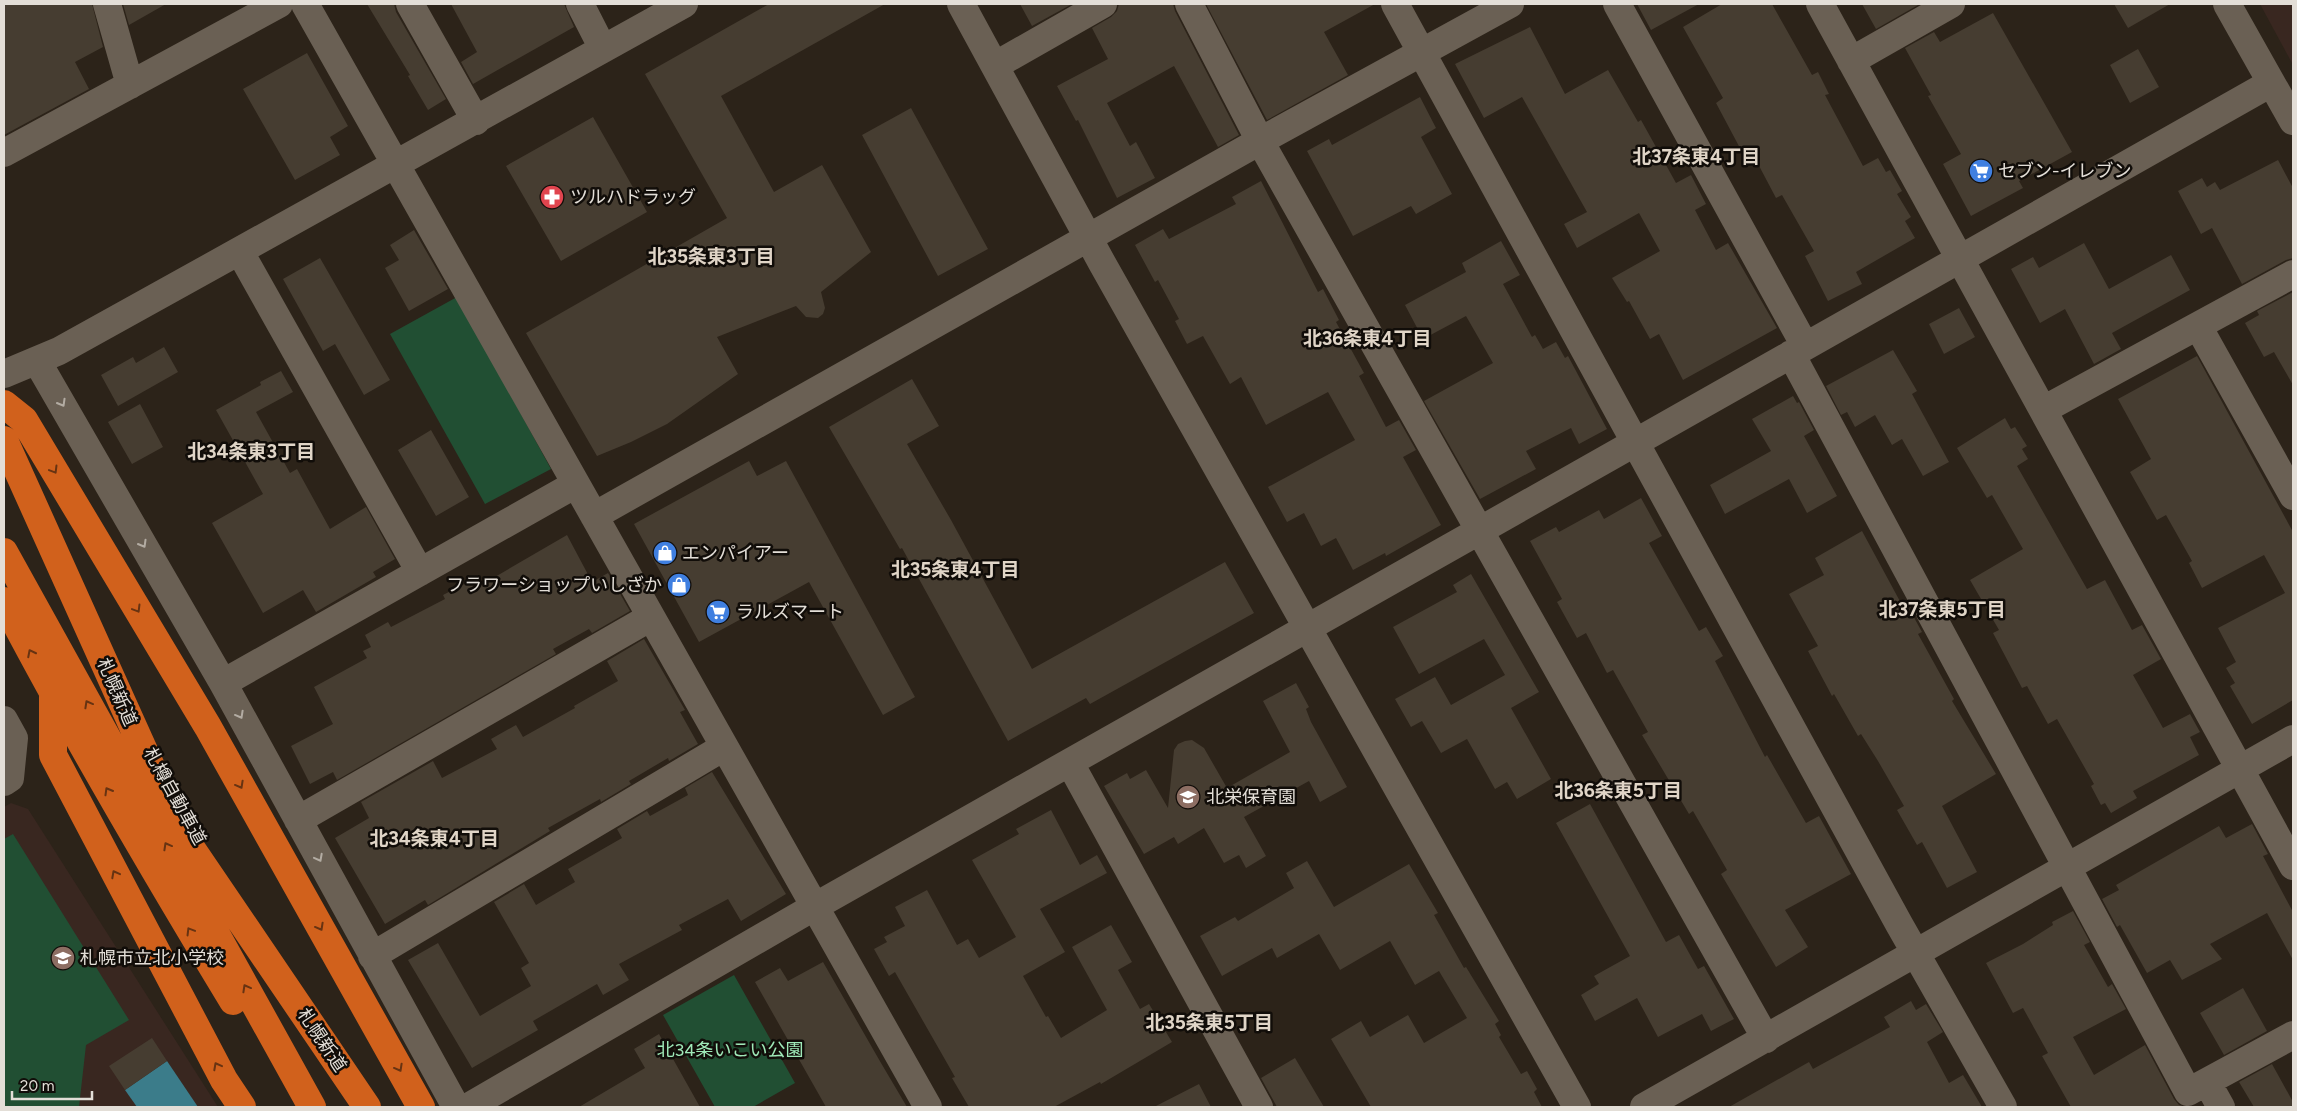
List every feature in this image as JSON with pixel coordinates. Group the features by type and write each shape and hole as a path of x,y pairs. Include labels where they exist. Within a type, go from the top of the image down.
{"highway":[{"path":"4,404 24,420 208,727 421,1107"},
{"name":"札幌新道","path":"4,440 181,833 367,1107"},
{"name":"札樽自動車道","path":"4,484 345,1107"},
{"name":"札樽自動車道","path":"4,552 312,1107"},
{"path":"4,600 53,696 155,873 297,1107"},
{"path":"53,696 53,755 224,1080 242,1107"}],"street":[{"path":"107,4 130,85"},
{"path":"4,153 279,4"},
{"path":"306,4 928,1107"},
{"path":"410,4 476,120"},
{"path":"580,4 603,49"},
{"path":"4,374 68,347 684,4"},
{"path":"961,4 1089,238 1307,628 1578,1107"},
{"path":"996,65 1103,4"},
{"path":"1189,4 1260,141 1766,1039"},
{"path":"1395,4 1915,953 2003,1107"},
{"path":"594,516 1260,141 1510,4"},
{"path":"1617,4 2066,866 2188,1092 2293,1035"},
{"path":"1820,4 2293,866"},
{"path":"1851,62 1951,4"},
{"path":"2227,4 2293,121"},
{"path":"468,1107 814,907 2271,82"},
{"path":"240,252 420,572"},
{"path":"2043,410 2293,274"},
{"path":"2198,326 2293,496"},
{"path":"37,361 223,683 456,1107"},
{"path":"223,683 576,484"},
{"path":"298,820 651,617"},
{"path":"4,782 10,778 9,729"},
{"path":"1644,1107 2293,739"},
{"path":"372,956 724,747"},
{"path":"1070,763 1259,1107"},
{"path":"2207,1082 2221,1107"}],"shaded area":[{"path":"2260,4 2293,4 2293,65"},
{"name":"札幌市立北小学校","path":"11,803 28,809 218,1107 4,1107 4,807"}],"green space":[{"path":"457,297 551,469 485,504 390,334"},
{"path":"13,834 129,1020 86,1045 79,1107 4,1107 4,839"},
{"name":"北34条いこい公園","path":"734,975 795,1083 753,1107 715,1107 663,1015"}],"water":[{"path":"167,1061 198,1107 137,1107 125,1090"}],"building":[{"path":"4,4 92,4 103,47 75,62 89,89 4,135"},
{"path":"123,4 166,4 129,25"},
{"path":"367,4 394,4 396,12 446,99 428,110 408,76 410,75"},
{"path":"451,4 564,4 574,27 473,84 461,62 477,52"},
{"path":"769,4 885,4 721,96 774,192 822,165 871,252 821,292 825,308 823,314 818,318 806,317 796,306 717,337 738,374 667,424 597,456 526,333 727,218 645,74"},
{"path":"1020,4 1072,4 1032,26"},
{"path":"1119,4 1173,4 1239,135 1218,147 1174,66 1107,103 1130,146 1136,142 1155,178 1117,198 1078,120 1076,121 1057,86 1108,59 1092,28 1111,17 1117,11"},
{"path":"1206,4 1375,4 1324,32 1348,75 1267,120"},
{"path":"1637,4 1699,4 1651,30"},
{"path":"1722,4 1772,4 1812,75 1818,72 1829,94 1825,95 1863,166 1878,158 1886,172 1890,170 1902,191 1897,194 1911,217 1905,221 1915,238 1856,272 1862,284 1828,301 1805,256 1814,251 1782,195 1776,198 1757,162 1751,164 1743,149 1741,150 1716,103 1723,98 1683,27"},
{"path":"1862,4 1918,4 1918,5 1876,29"},
{"path":"2114,4 2170,4 2128,28"},
{"path":"1993,13 2072,152 2019,181 2023,188 1971,216 1943,164 1961,154 1928,96 1931,95 1905,48 1934,32 1940,42"},
{"path":"1530,27 1565,94 1608,70 1638,122 1641,120 1676,183 1691,175 1706,204 1695,210 1716,250 1728,243 1777,328 1683,380 1659,334 1650,339 1629,301 1627,302 1612,278 1660,251 1639,213 1577,248 1564,224 1587,212 1522,97 1484,118 1455,64"},
{"path":"2138,49 2159,87 2130,103 2110,65"},
{"path":"307,53 348,126 330,137 340,155 295,180 243,89"},
{"path":"1420,97 1436,128 1421,137 1452,194 1416,214 1411,206 1353,236 1307,151 1329,139 1332,145"},
{"path":"911,108 988,249 938,276 862,135"},
{"path":"593,117 647,212 561,261 506,166"},
{"path":"2278,160 2293,188 2293,258 2242,284 2212,228 2201,234 2178,191 2202,178 2207,187 2215,182 2220,190"},
{"path":"1261,181 1318,292 1323,289 1339,320 1336,322 1364,373 1359,376 1386,427 1399,420 1416,450 1403,457 1441,525 1386,556 1385,553 1353,570 1336,538 1321,546 1304,513 1287,522 1268,487 1355,440 1328,392 1266,425 1241,377 1230,384 1203,336 1187,344 1175,321 1179,319 1158,280 1155,282 1135,245 1163,229 1169,239 1236,204 1232,197"},
{"path":"414,230 448,289 409,311 385,268 399,260 390,245"},
{"path":"1501,241 1520,275 1503,284 1532,337 1535,335 1543,349 1556,342 1565,358 1568,356 1607,429 1579,444 1571,428 1526,451 1536,469 1480,499 1424,401 1493,363 1466,316 1423,339 1405,305 1466,272 1462,263"},
{"path":"2084,243 2109,289 2171,255 2190,290 2112,333 2121,349 2094,364 2065,309 2040,323 2011,269 2033,257 2039,268"},
{"path":"320,258 390,380 364,395 335,344 323,351 283,279"},
{"path":"2293,292 2293,385 2274,352 2264,357 2245,323 2259,315 2257,311"},
{"path":"1959,308 1975,337 1944,354 1929,324"},
{"path":"164,347 178,372 118,406 101,375 133,357 136,363"},
{"path":"1893,350 1917,391 1912,394 1949,462 1923,476 1902,439 1892,445 1875,415 1855,427 1847,412 1841,415 1826,386"},
{"path":"2197,356 2293,532 2293,700 2252,724 2230,686 2235,683 2226,668 2236,662 2218,628 2285,593 2264,555 2202,588 2189,563 2192,561 2166,515 2157,520 2130,472 2151,459 2118,399"},
{"path":"281,371 293,392 256,412 290,473 297,469 330,529 366,507 395,559 373,572 376,577 316,612 303,590 263,613 212,523 263,494 216,410 261,385 260,382"},
{"path":"912,379 939,426 907,444 951,520 1032,669 1225,562 1254,613 1090,704 1086,698 1008,741 902,548 900,549 829,427"},
{"path":"1793,396 1797,403 1799,402 1814,430 1804,436 1837,496 1807,513 1789,479 1725,514 1710,485 1771,451 1752,419"},
{"path":"140,404 163,447 132,464 108,422"},
{"path":"2005,418 2011,429 2015,427 2027,446 2022,449 2028,459 2017,466 2087,589 2105,580 2132,630 2142,625 2161,659 2133,675 2163,728 2190,714 2200,732 2190,737 2199,755 2133,791 2137,798 2111,813 2105,803 2101,805 2091,786 2094,784 2057,719 2048,724 2027,686 2022,688 1993,633 1999,630 1970,580 2023,549 1992,495 1987,498 1957,448"},
{"path":"431,430 469,497 436,516 398,450"},
{"name":"ラルズマート","path":"749,461 757,476 786,461 915,697 883,715 809,582 699,642 634,524"},
{"path":"1641,498 1662,536 1649,543 1699,631 1706,627 1723,656 1715,661 1765,757 1767,755 1806,823 1819,816 1851,874 1785,910 1808,947 1776,967 1721,874 1727,870 1693,811 1689,814 1642,735 1648,732 1613,670 1607,673 1586,633 1577,638 1557,602 1562,599 1530,541 1556,527 1559,532 1599,510 1604,519"},
{"path":"1862,531 1902,605 1906,603 1922,632 1918,634 1954,699 1952,701 1996,774 1942,806 1977,872 1947,888 1922,842 1917,845 1897,810 1904,806 1878,761 1861,734 1858,736 1834,694 1832,696 1808,651 1818,646 1789,594 1824,575 1815,558"},
{"path":"567,535 592,582 608,573 630,611 592,633 589,629 553,649 556,654 337,780 333,772 310,784 291,746 333,724 314,687 367,658 363,651 371,647 365,635 388,622 391,627 445,599 443,595 472,580 476,588"},
{"path":"1471,574 1539,692 1511,708 1551,779 1517,799 1507,782 1495,789 1467,739 1441,753 1422,721 1411,727 1395,699 1435,677 1451,705 1505,675 1484,639 1419,674 1393,627 1457,592 1453,585"},
{"path":"644,639 685,710 680,712 698,744 669,761 668,758 629,781 631,784 601,802 600,799 548,828 550,831 428,905 425,900 385,924 335,838 369,818 361,802 433,761 442,778 497,749 491,739 516,725 523,737 575,708 574,706 618,681 607,661"},
{"path":"1296,683 1309,707 1306,709 1311,722 1347,787 1320,802 1309,781 1244,817 1266,856 1246,868 1239,855 1224,863 1204,828 1178,844 1174,837 1144,854 1104,786 1127,773 1130,779 1146,770 1168,808 1174,750 1178,744 1192,740 1204,748 1227,788 1290,752 1263,701"},
{"path":"712,772 786,894 741,921 728,899 679,925 682,930 619,964 629,980 603,995 597,984 533,1021 538,1030 472,1068 408,960 438,943 480,1016 531,986 521,968 529,963 494,902 524,884 536,905 575,882 568,869 622,838 617,829 647,811 650,816 688,795 685,788"},
{"path":"1590,804 1666,942 1679,935 1698,969 1704,966 1734,1019 1711,1031 1702,1014 1658,1037 1637,998 1595,1021 1581,995 1599,984 1594,976 1630,956 1556,823"},
{"path":"1051,810 1080,865 1097,855 1107,873 1040,909 1065,952 1023,976 1046,1017 1048,1016 1061,1038 1107,1010 1072,947 1111,925 1132,962 1118,970 1140,1009 1149,1004 1172,1042 1101,1084 1100,1082 1054,1107 969,1107 952,1078 955,1077 895,972 889,976 874,949 887,942 884,937 905,926 895,907 927,890 957,945 968,939 979,958 1016,937 972,860 1019,834 1016,829"},
{"path":"2252,824 2268,854 2263,856 2293,912 2293,960 2267,913 2210,944 2222,959 2182,980 2170,960 2147,973 2120,925 2117,927 2102,899 2119,890 2116,885 2219,826 2226,838"},
{"path":"1307,861 1334,907 1409,864 1438,913 1434,915 1464,968 1466,967 1499,1021 1495,1024 1501,1035 1499,1037 1521,1074 1527,1071 1537,1089 1534,1092 1542,1107 1371,1107 1331,1039 1361,1021 1370,1037 1408,1015 1424,1043 1467,1018 1439,971 1415,985 1390,941 1340,970 1319,934 1277,958 1272,948 1222,976 1200,936 1235,917 1238,921 1294,888 1286,873"},
{"path":"2073,911 2090,942 2084,945 2108,987 2112,984 2126,1009 2073,1037 2094,1075 2145,1045 2174,1099 2179,1105 2186,1107 2071,1107 2042,1056 2048,1053 2023,1008 2013,1013 1986,963 2023,944 2053,925 2052,922"},
{"path":"823,962 907,1107 826,1107 755,982 780,968 788,981"},
{"path":"2243,988 2267,1031 2224,1055 2200,1013"},
{"path":"1911,1001 1916,1010 1926,1004 1943,1032 1927,1042 1949,1083 1963,1075 1982,1107 1729,1107 1809,1062 1813,1069 1890,1027 1884,1017"},
{"path":"659,1034 700,1107 579,1107 645,1068 634,1049"},
{"path":"152,1038 167,1061 125,1090 109,1066"},
{"path":"1295,1058 1324,1107 1277,1107 1261,1078"},
{"path":"2272,1064 2293,1102 2293,1107 2254,1107 2239,1082"},
{"path":"1199,1084 1211,1107 1154,1107"}],"place":[{"name":"セブン-イレブン","path":"1981,171"},
{"name":"ツルハドラッグ","path":"552,197"},
{"name":"エンパイアー","path":"665,553"},
{"name":"フラワーショップいしざか","path":"679,585"},
{"name":"ラルズマート","path":"718,612"},
{"name":"北栄保育園","path":"1188,797"},
{"name":"札幌市立北小学校","path":"63,958"}],"district":[{"name":"北37条東4丁目","path":"1696,156"},
{"name":"北35条東3丁目","path":"711,256"},
{"name":"北36条東4丁目","path":"1367,338"},
{"name":"北34条東3丁目","path":"251,451"},
{"name":"北35条東4丁目","path":"955,569"},
{"name":"北37条東5丁目","path":"1942,609"},
{"name":"北36条東5丁目","path":"1618,790"},
{"name":"北34条東4丁目","path":"434,838"},
{"name":"北35条東5丁目","path":"1209,1022"}]}
